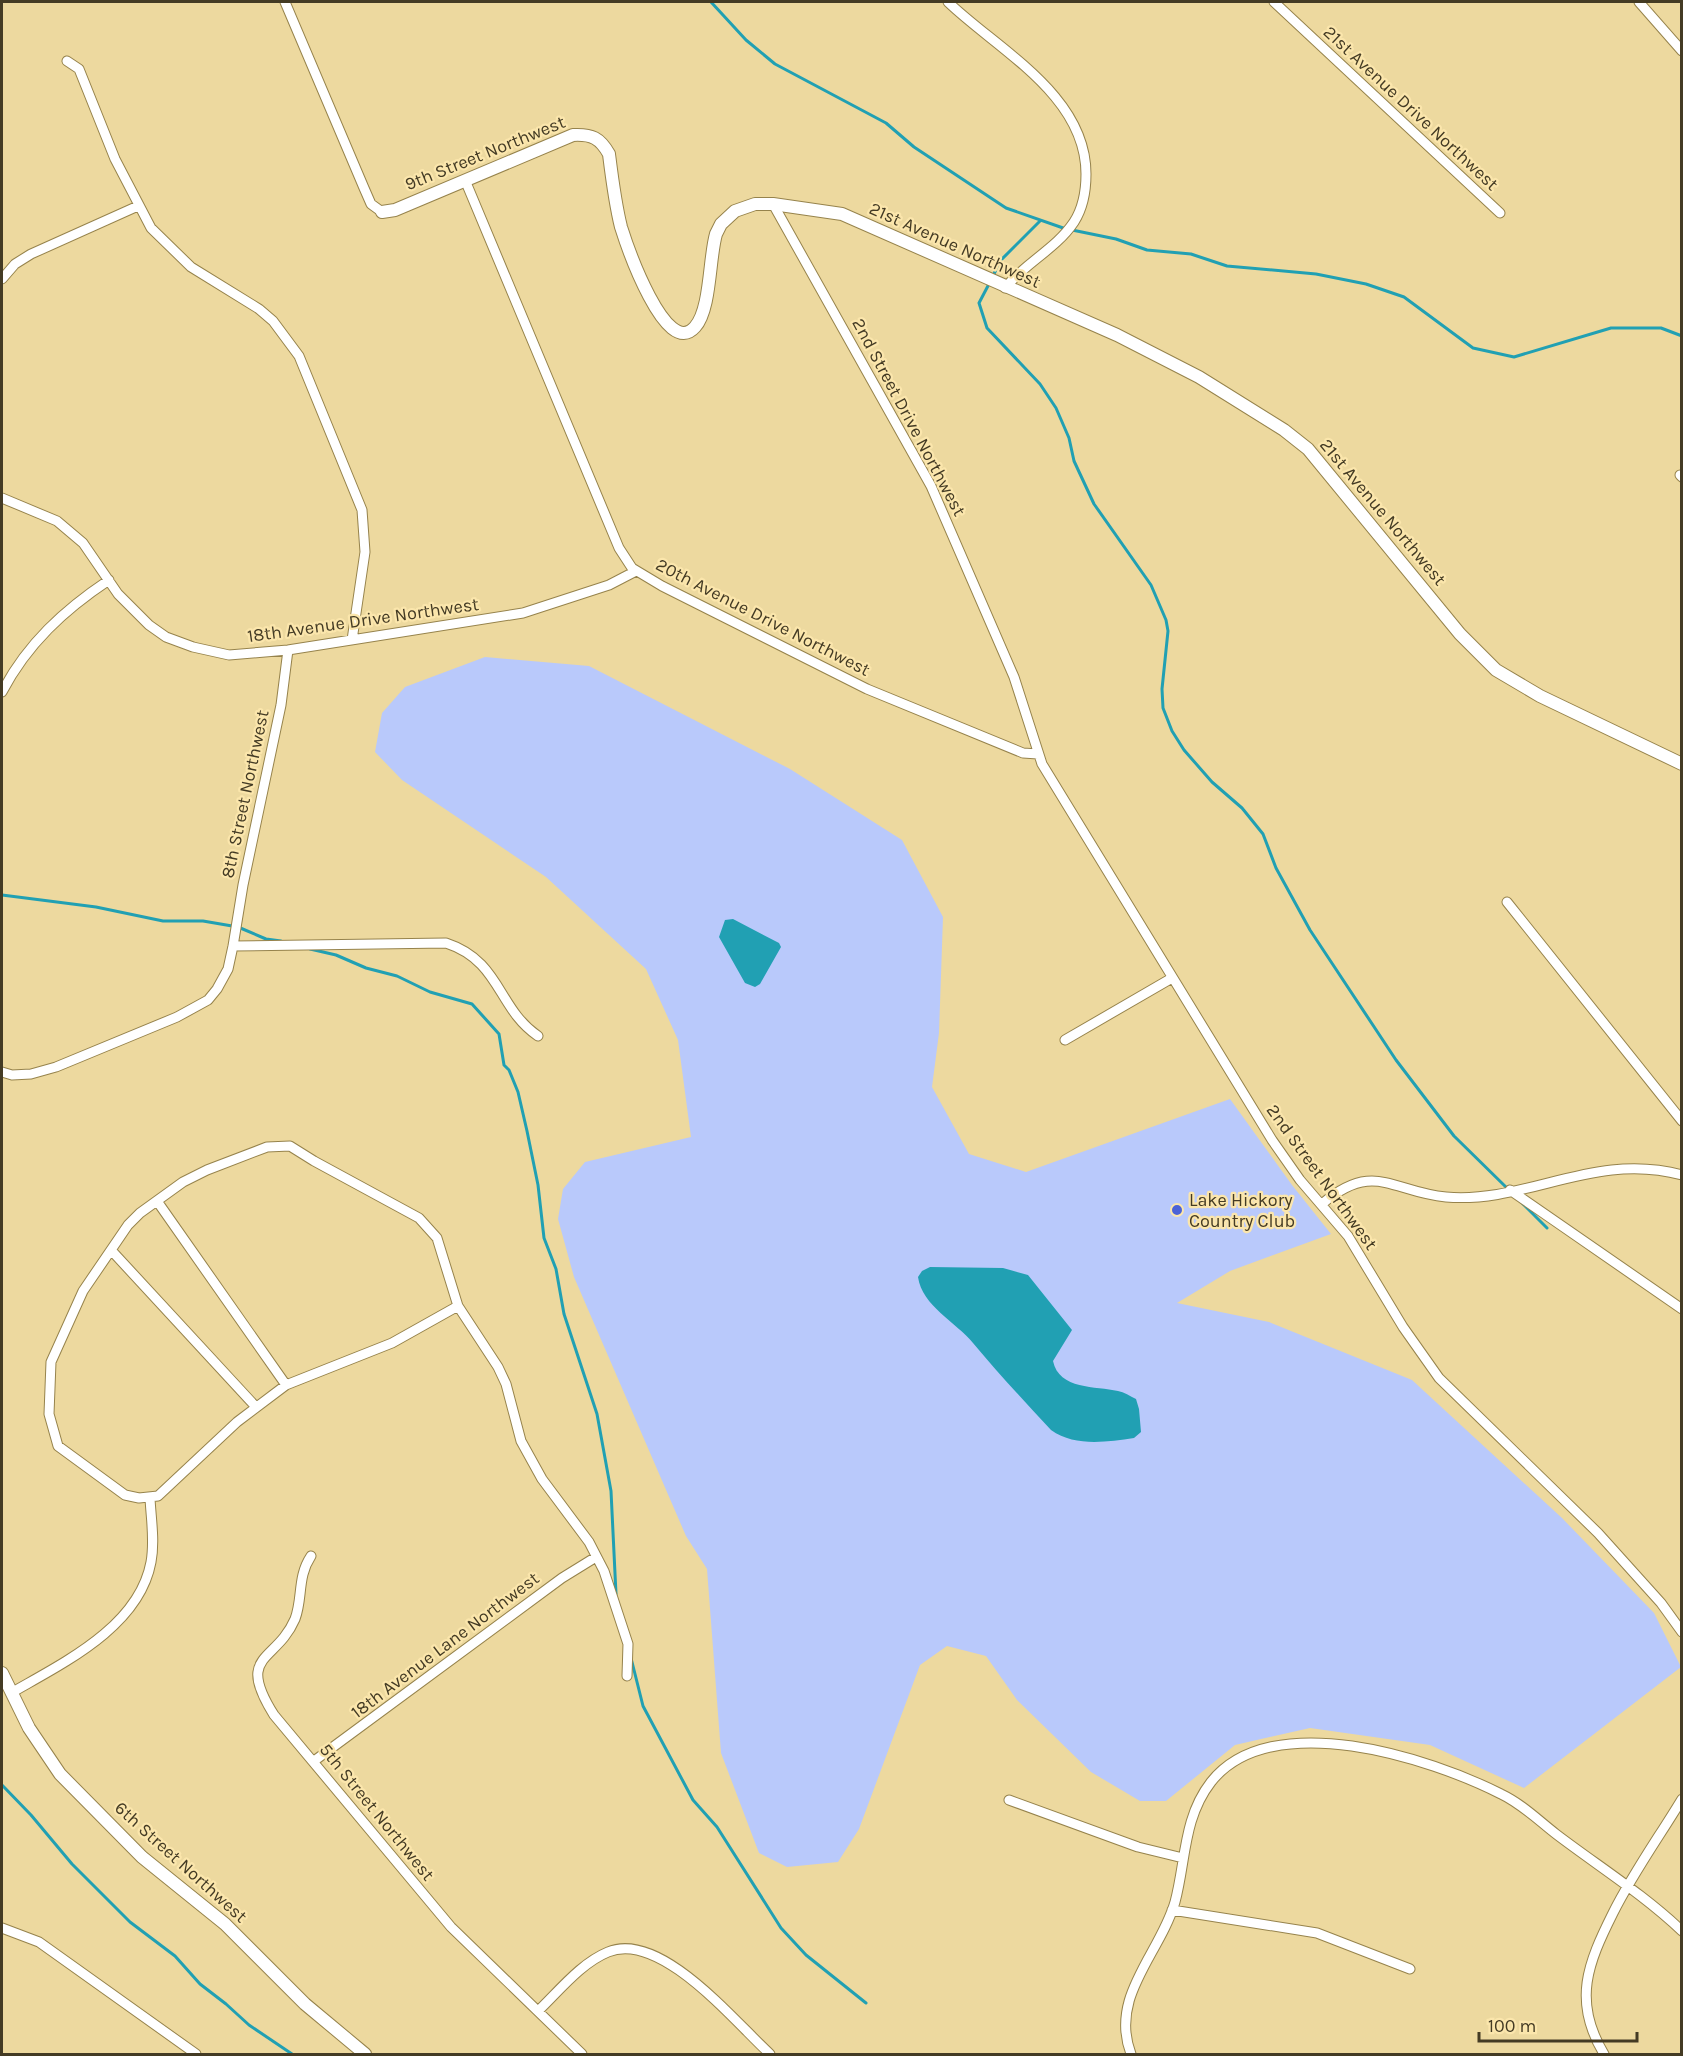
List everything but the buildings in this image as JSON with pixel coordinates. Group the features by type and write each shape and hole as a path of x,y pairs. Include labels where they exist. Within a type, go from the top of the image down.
{"street":[{"path":"285,2 371,204 382,212"},
{"path":"948,2 1050,92 1072,121 1083,146 1086,188 1074,221 1059,241 1020,271 1005,288"},
{"name":"21st Avenue Drive Northwest","path":"1274,2 1500,213"},
{"path":"1639,2 1682,51"},
{"path":"67,61 79,69 115,159 138,206 158,237 177,256 260,309 279,328 298,356 359,499 364,520 365,552 352,640"},
{"name":"9th Street Northwest","path":"382,212 395,210 573,135 586,134 597,138 609,154 622,228 638,269 664,322 672,331 679,333 695,327 704,306 712,248 721,224 735,211 746,206 773,204"},
{"name":"20th Avenue Drive Northwest","path":"465,180 619,548 636,571 867,689 1023,753 1038,754"},
{"name":"21st Avenue Northwest","path":"773,204 842,214 1149,350 1199,377 1284,430 1317,458 1460,634 1496,670 1530,691 1682,764"},
{"name":"2nd Street Drive Northwest","path":"773,204 931,486 1014,677 1038,754"},
{"path":"2,279 15,264 30,254 138,206"},
{"name":"18th Avenue Drive Northwest","path":"2,498 57,521 83,543 124,601 149,625 166,637 193,647 229,655 288,650 523,613 609,585 636,571"},
{"path":"2,692 19,662 41,635 80,599 109,580"},
{"name":"8th Street Northwest","path":"2,1072 12,1075 42,1072 196,1007 208,1000 224,979 233,946 241,895 281,705 288,650"},
{"name":"2nd Street Northwest","path":"1038,754 1272,1140 1348,1236 1403,1327 1439,1378 1598,1533 1661,1603 1682,1632"},
{"path":"1507,902 1682,1121"},
{"path":"233,946 446,943 467,952 491,974 517,1017 526,1028 538,1036"},
{"path":"1065,1040 1172,978"},
{"path":"458,1306 392,1343 286,1385 256,1407 165,1490 150,1497 125,1495 58,1446 49,1414 51,1362 83,1291 134,1219 157,1201 207,1170 267,1147 290,1146 419,1218 429,1227 442,1251 458,1306 498,1367 506,1384 521,1441 534,1465 589,1542 604,1571 628,1644 627,1676"},
{"path":"1322,1204 1344,1188 1366,1181 1390,1183 1445,1197 1477,1196 1606,1170 1649,1168 1682,1176"},
{"path":"1510,1190 1682,1309"},
{"path":"157,1201 286,1385"},
{"path":"111,1250 256,1407"},
{"path":"11,1693 81,1654 103,1635 140,1596 151,1562 150,1497"},
{"name":"5th Street Northwest","path":"311,1556 302,1574 296,1617 290,1628 261,1663 258,1685 274,1715 451,1927 582,2055"},
{"name":"18th Avenue Lane Northwest","path":"314,1761 562,1578 596,1557"},
{"name":"6th Street Northwest","path":"2,1673 29,1728 60,1774 121,1837 225,1924 305,2004 365,2055"},
{"path":"1131,2055 1126,2025 1130,1996 1172,1910 1179,1886 1185,1839 1199,1803 1211,1782 1231,1764 1270,1748 1291,1743 1335,1744 1413,1759 1502,1794 1627,1884 1682,1931"},
{"path":"1604,2055 1588,2021 1585,1998 1587,1976 1599,1938 1627,1884 1682,1799"},
{"path":"1009,1800 1138,1847 1183,1858"},
{"path":"1172,1910 1317,1933 1410,1969"},
{"path":"2,1928 17,1932 48,1948 196,2055"},
{"path":"538,2012 585,1966 607,1952 624,1948 644,1950 677,1968 770,2055"}],"shaded area":[{"path":"485,657 589,666 790,769 902,840 943,917 939,1033 932,1087 969,1154 1026,1172 1230,1099 1292,1185 1331,1234 1230,1271 1177,1303 1269,1322 1412,1380 1562,1518 1654,1613 1681,1667 1524,1788 1430,1745 1310,1728 1235,1745 1166,1801 1140,1801 1091,1772 1017,1700 986,1656 947,1646 920,1665 859,1829 838,1862 787,1867 759,1853 721,1753 707,1569 686,1536 574,1277 558,1219 563,1189 585,1162 691,1137 678,1040 646,969 546,877 402,780 375,752 382,713 405,687"},
{"path":"733,919 779,943 781,947 760,984 755,987 745,983 719,937 725,920"},
{"path":"930,1267 1003,1268 1028,1275 1072,1330 1053,1361 1057,1370 1070,1382 1120,1392 1136,1399 1141,1432 1134,1438 1091,1442 1070,1439 1051,1430 966,1335 926,1297 918,1277 922,1271"}],"waterway":[{"path":"711,2 746,40 775,64 886,123 914,147 1006,208 1066,229"},
{"path":"993,276 1000,261 1040,221"},
{"path":"1072,230 1116,239 1147,250 1191,254 1227,266 1316,274 1366,284 1404,297 1473,348 1514,357 1611,328 1661,328 1682,336"},
{"path":"990,282 979,303 987,328 1040,384 1056,408 1069,438 1074,461 1094,504 1151,585 1166,620 1168,631 1162,689 1163,708 1172,731 1184,750 1212,782 1242,808 1263,834 1276,868 1310,930 1396,1060 1454,1136 1509,1190"},
{"path":"2,895 96,907 163,921 203,921 238,927 266,939 281,941"},
{"path":"310,949 336,955 366,968 397,976 430,992 472,1004 499,1034 504,1065 509,1070 518,1092 527,1131 538,1185 544,1238 556,1269 564,1314 597,1414 611,1491 616,1594"},
{"path":"1522,1203 1547,1228"},
{"path":"631,1658 643,1706 693,1800 717,1827 781,1928 806,1955 866,2003"},
{"path":"2,1785 31,1815 72,1864 130,1922 175,1956 200,1984 249,2025 292,2054"}],"place":[{"name":"Lake Hickory Country Club","path":"1177,1210"}]}
